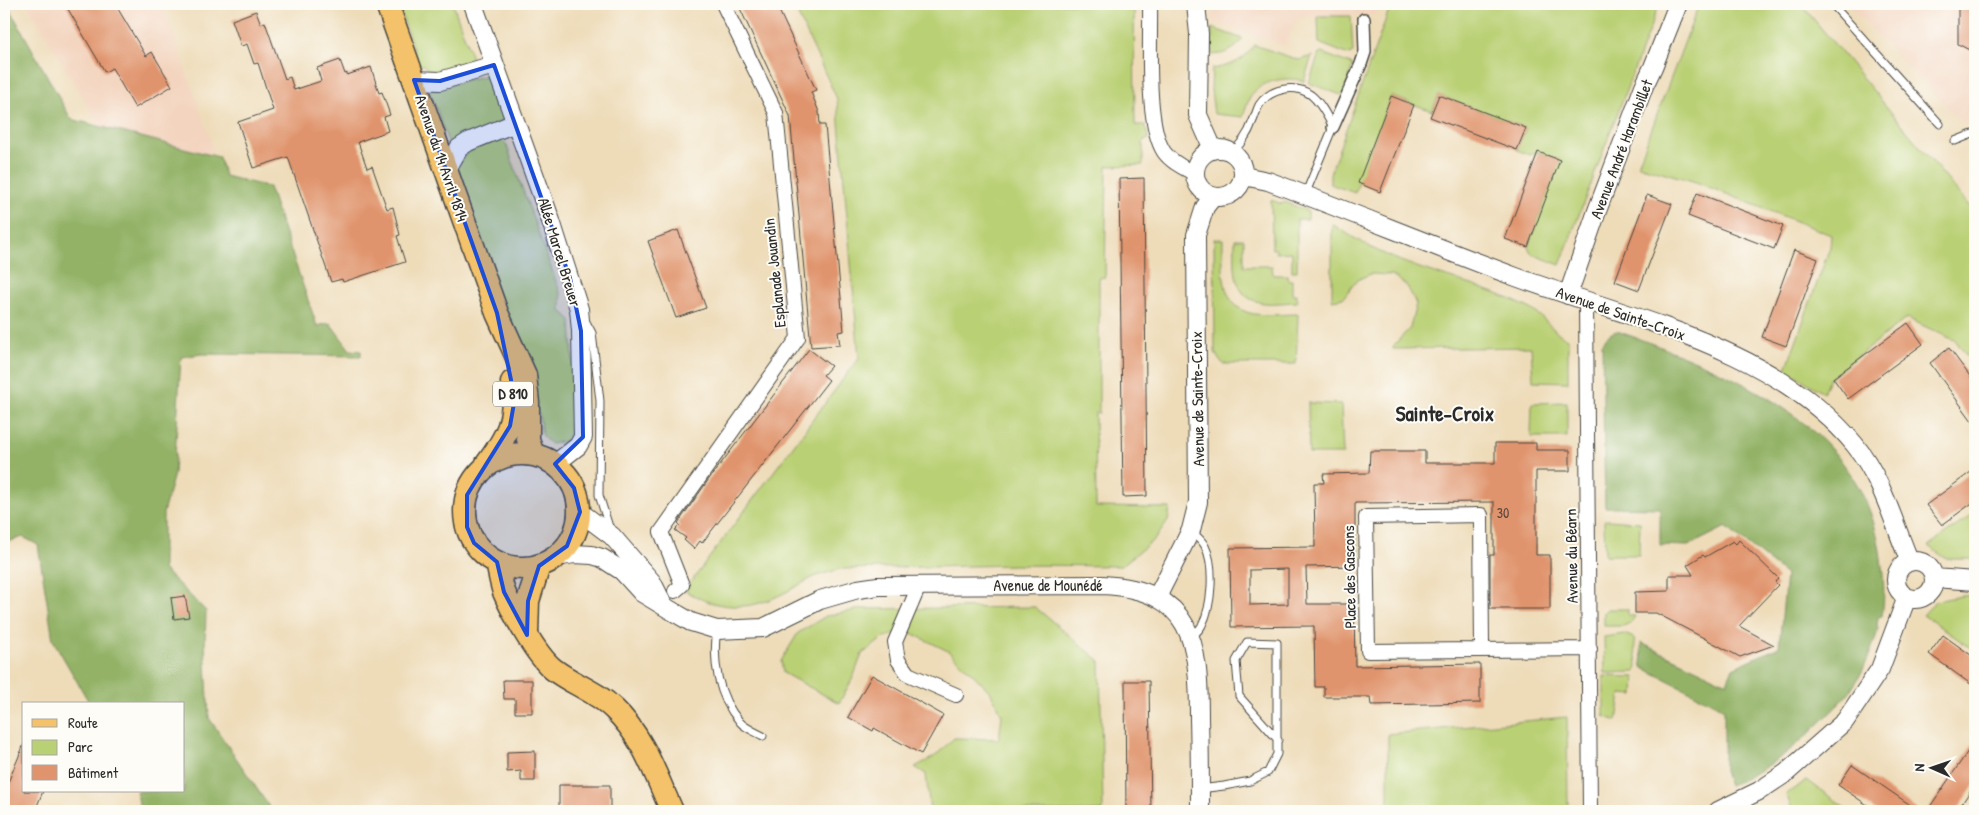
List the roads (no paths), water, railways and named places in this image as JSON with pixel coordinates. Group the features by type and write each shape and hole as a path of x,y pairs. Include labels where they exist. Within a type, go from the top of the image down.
{"main road":[{"name":"Avenue du 14 Avril 1814","path":"387,4 497,313 525,375 528,403 528,439 533,455"},
{"name":"Avenue du 14 Avril 1814","path":"484,469 500,446 510,426 514,403 497,313"},
{"path":"527,635 528,601 548,562 567,546 575,533 580,512 574,488 566,475 555,464 533,455 515,454 498,459 484,469 473,481 467,496 465,511 467,527 474,543 484,554 497,562 514,568 548,562"},
{"path":"497,562 504,592 536,651 554,670 597,694 615,709 634,732 672,811"}],"street":[{"name":"Allée Marcel Breuer","path":"473,4 551,221 579,309 582,340 583,437 578,446 555,464"},
{"name":"Esplanade Jouandin","path":"669,598 682,585 661,532 798,338 776,113 723,4"},
{"path":"1150,4 1152,113 1159,142 1164,152 1174,162 1195,174"},
{"path":"1196,4 1199,34 1198,115 1213,149"},
{"name":"Avenue André Harambillet","path":"1568,295 1644,86 1654,67 1678,4"},
{"path":"1332,127 1365,52 1364,19"},
{"path":"414,80 440,81 494,65"},
{"path":"447,169 459,148 468,142 515,123"},
{"path":"1223,148 1233,152 1242,162 1244,176 1237,191 1230,196 1222,198 1213,197 1200,188 1195,174 1196,165 1206,152 1213,149 1223,148"},
{"name":"Avenue de Sainte-Croix","path":"1244,176 1268,181 1455,254 1715,347 1768,373 1803,397 1828,418 1854,444 1868,462 1891,509 1898,535 1910,562"},
{"name":"Avenue de Sainte-Croix","path":"1157,597 1191,530 1198,502 1196,235 1205,206 1213,197"},
{"name":"Avenue du Béarn","path":"1586,300 1590,811"},
{"path":"580,512 612,536 652,582 669,598"},
{"name":"Place des Gascons","path":"1482,650 1480,515 1366,517 1368,651 1482,650 1590,649"},
{"name":"Avenue de Mounédé","path":"548,562 574,554 592,555 602,558 620,566 642,593 669,598 691,622 717,630 763,628 820,600 858,589 878,586 1103,584 1126,586 1157,597 1172,609 1192,637 1199,675 1200,811"},
{"path":"1910,562 1923,563 1932,572 1934,578 1933,585 1925,596 1913,599 1907,597 1898,589 1896,578 1900,568 1910,562"},
{"path":"1934,578 1975,581"},
{"path":"919,586 895,642 898,660 908,674 956,695"},
{"path":"1718,811 1759,791 1786,774 1845,721 1880,669 1907,597"}],"lane":[{"path":"1832,4 1940,124"},
{"path":"1233,152 1244,139 1260,105 1270,94 1279,90 1290,89 1300,90 1311,95 1323,108 1332,127 1305,195"},
{"path":"1955,142 1975,133"},
{"path":"579,309 592,333 600,401 599,495 617,553"},
{"path":"1191,530 1204,544 1209,556 1210,586 1206,616 1201,628 1192,637"},
{"path":"717,630 715,660 721,688 730,707 741,723 763,736"},
{"path":"1200,788 1250,781 1268,772 1277,754 1278,740 1277,643 1247,642 1236,661 1239,696 1278,740"}],"district":[{"name":"Sainte-Croix","path":"1445,414"}]}
